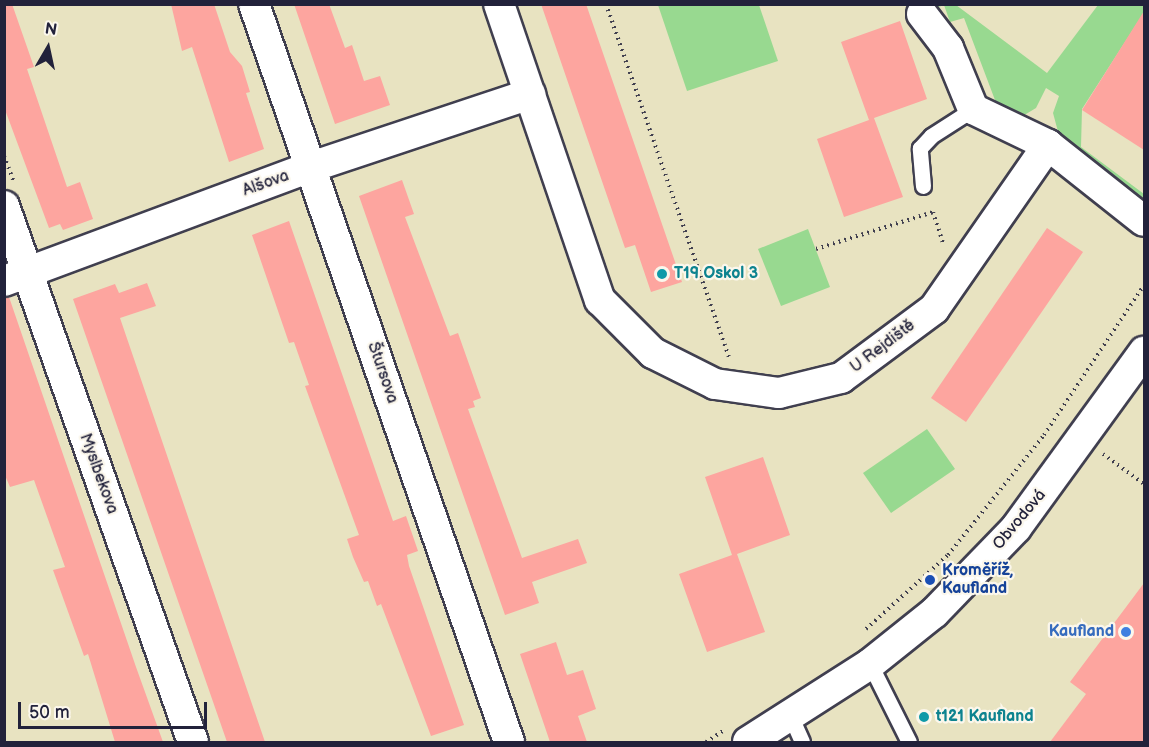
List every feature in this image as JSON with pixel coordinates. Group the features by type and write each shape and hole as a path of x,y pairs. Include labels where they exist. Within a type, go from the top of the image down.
{"street":[{"name":"Štursova","path":"254,4 508,742"},
{"name":"U Rejdiště","path":"499,4 600,300 653,353 715,384 779,393 841,378 934,309 1048,145"},
{"path":"922,14 948,48 973,109 1048,145 1144,221"},
{"name":"Alšova","path":"16,277 311,167 530,94"},
{"name":"Myslbekova","path":"4,206 16,277 193,742"},
{"name":"Obvodová","path":"738,735 796,730 870,664 934,613 1016,528 1144,352"}],"lane":[{"path":"923,186 920,148 931,136 973,109"},
{"path":"870,664 909,742"}],"path":[{"path":"606,4 738,388"},
{"path":"816,249 933,212 943,243"},
{"path":"861,634 948,555 1044,435 1144,285"},
{"path":"706,742 738,735"}],"green space":[{"path":"658,5 759,5 778,61 687,91"},
{"path":"915,5 944,5 925,12"},
{"path":"944,5 956,5 1047,73 1098,5 1144,5 1143,14 1082,109 1081,147 1144,194 1144,202 1060,139 1053,113 1059,96 1046,88 1036,108 1021,117 998,108 964,18 950,22"},
{"path":"808,229 830,287 781,306 758,249"},
{"path":"927,429 955,469 891,513 863,473"}],"building":[{"path":"4,4 12,4 34,67 27,69 67,187 80,182 93,219 63,230 60,224 49,228 4,107"},
{"path":"171,4 214,4 230,52 242,66 250,92 246,93 264,149 229,162 192,47 182,51"},
{"path":"294,4 329,4 345,48 352,45 364,81 380,76 390,105 335,124"},
{"path":"541,4 586,4 682,282 651,292 635,245 625,248"},
{"path":"1144,11 1144,150 1082,110"},
{"path":"900,21 927,99 874,118 903,197 844,217 817,139 869,120 841,42"},
{"path":"402,180 414,214 405,217 450,336 458,333 481,398 473,401 475,407 468,409 522,558 578,539 587,563 532,582 539,603 505,615 359,196"},
{"path":"289,221 393,521 406,516 418,551 407,555 409,566 464,725 431,736 381,604 377,606 368,581 364,582 353,557 347,539 359,535 305,386 309,385 294,342 289,343 252,235"},
{"path":"1047,228 1083,252 966,422 931,398"},
{"path":"147,283 156,306 120,318 265,742 227,742 73,299 115,284 119,293"},
{"path":"9,297 163,742 115,742 88,654 84,656 53,570 65,567 34,480 10,487 4,473 4,298"},
{"path":"763,457 790,535 737,554 765,632 707,652 679,574 732,555 705,477"},
{"name":"Kaufland","path":"1144,583 1144,742 1050,742 1086,694 1070,682"},
{"path":"556,642 567,675 583,670 596,709 578,716 587,742 550,742 520,654"}],"place":[{"name":"T19 Oskol 3","path":"662,274"},
{"name":"Kroměříž, Kaufland","path":"930,580"},
{"name":"Kaufland","path":"1126,632"},
{"name":"t121 Kaufland","path":"924,717"}]}
